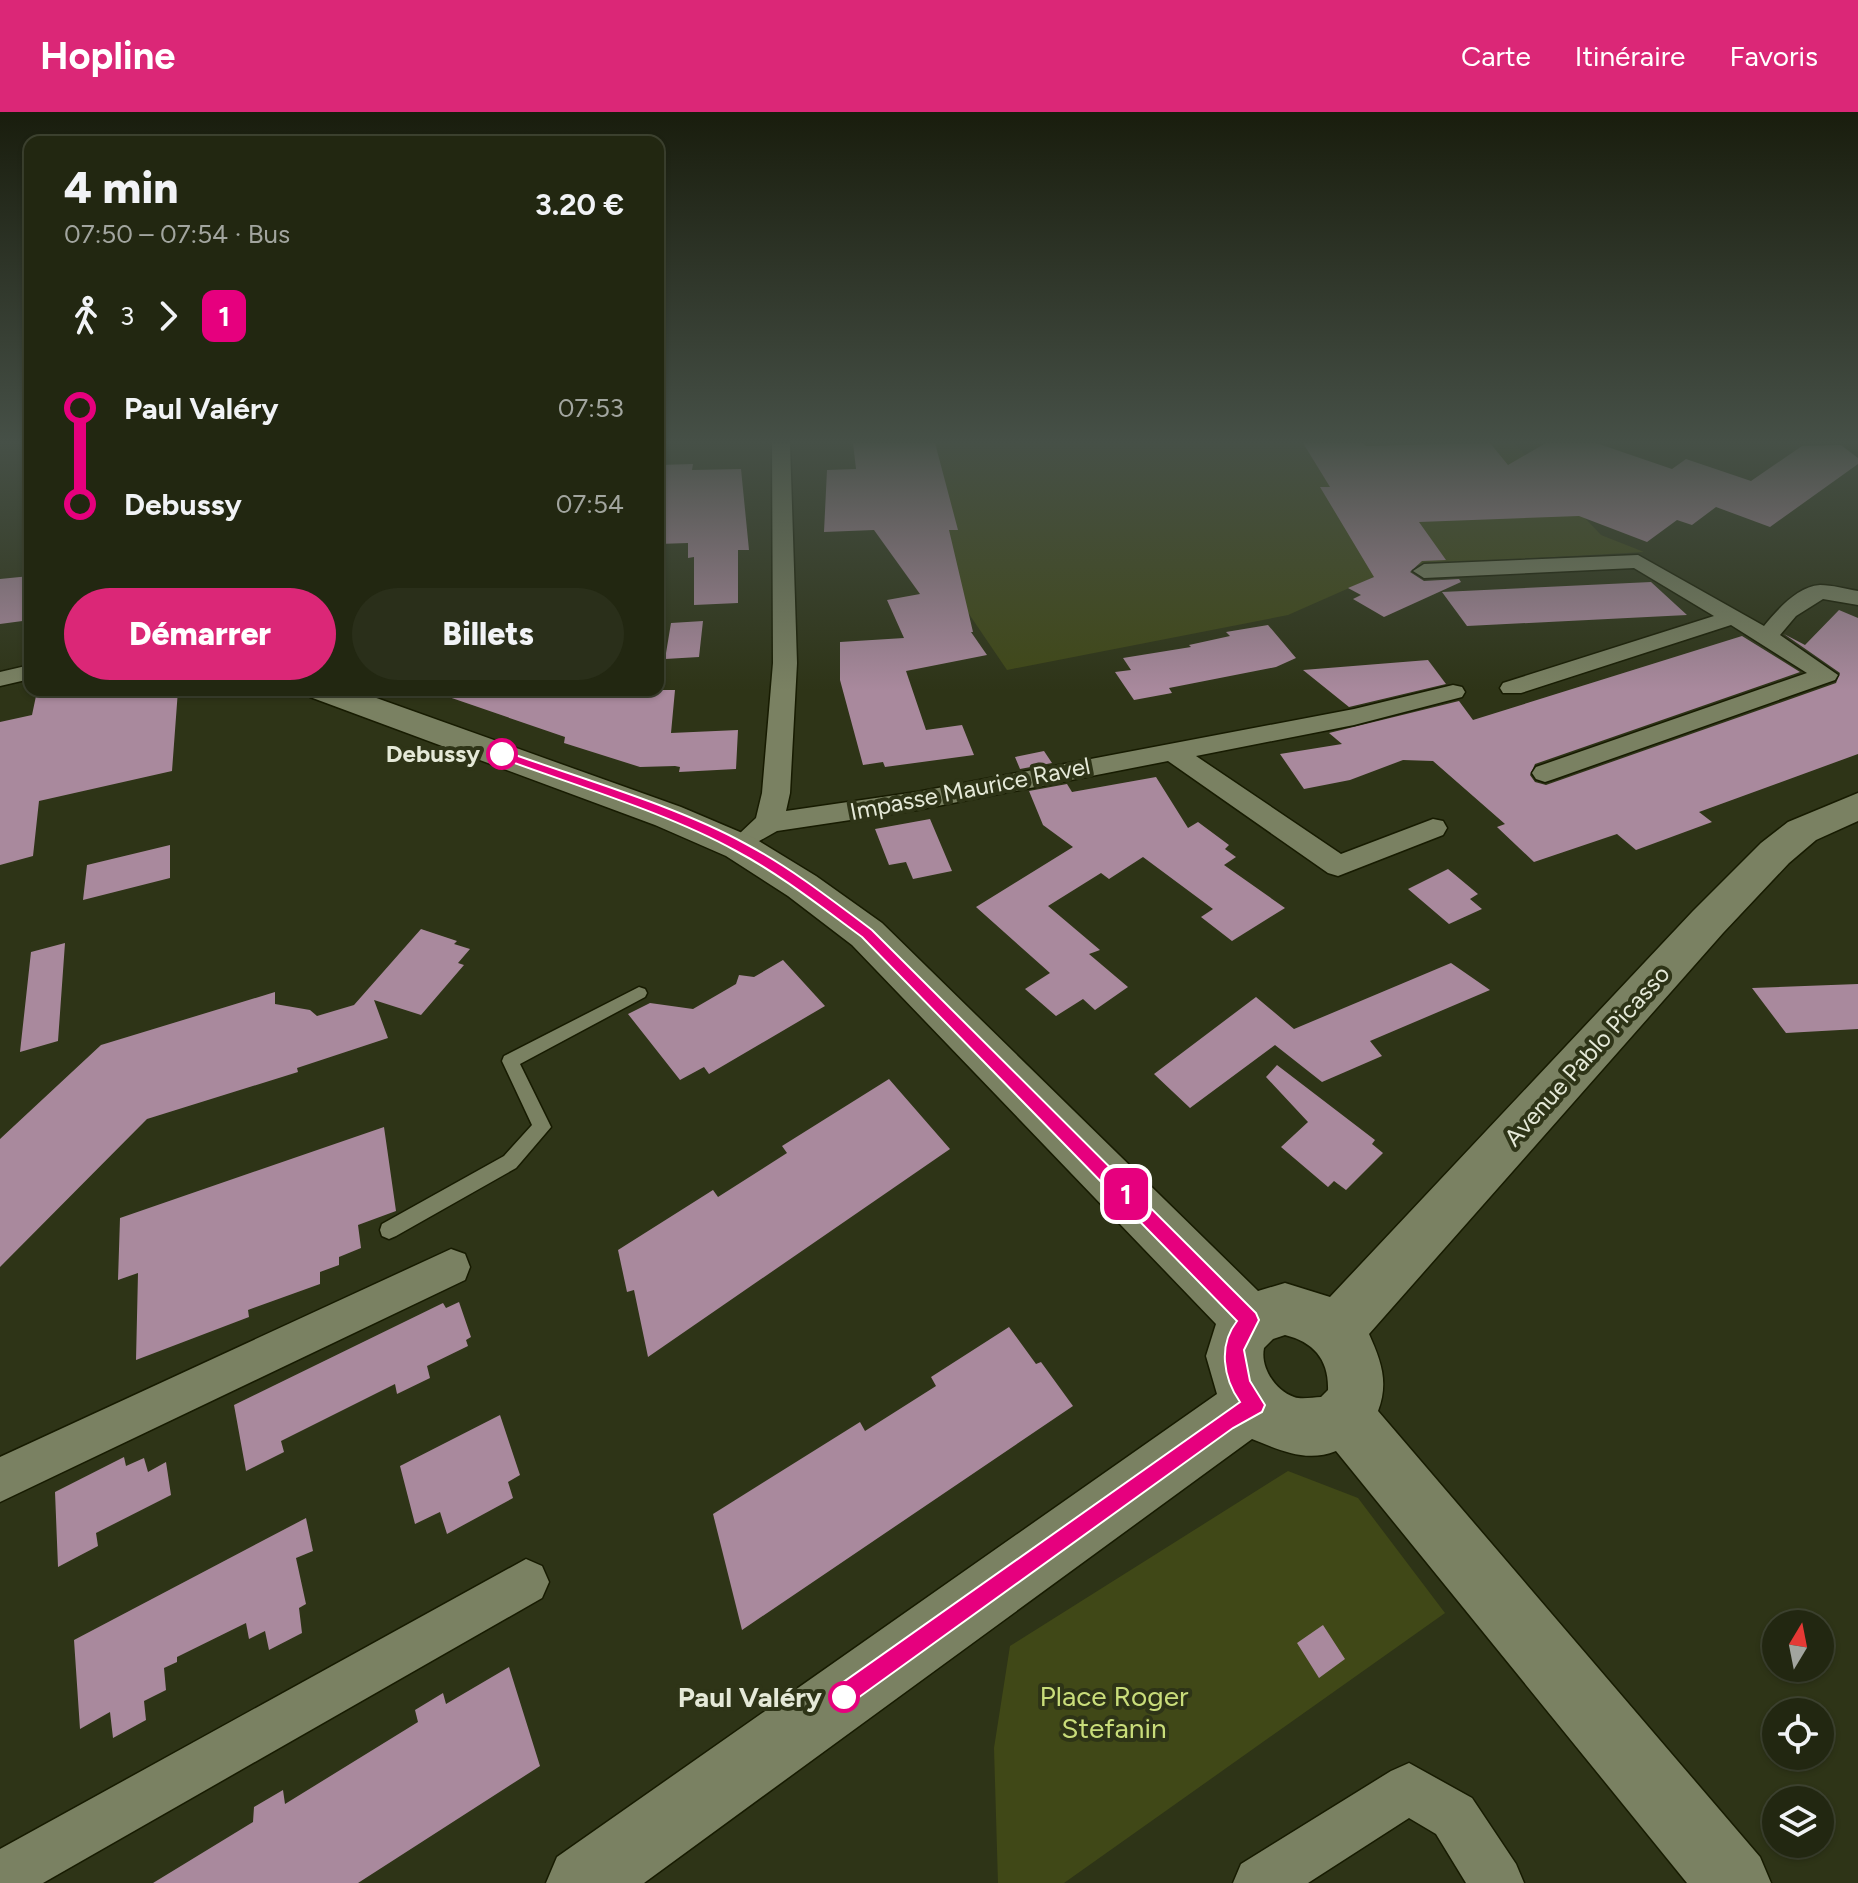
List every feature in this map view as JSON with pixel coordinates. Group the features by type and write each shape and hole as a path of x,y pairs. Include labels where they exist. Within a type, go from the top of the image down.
{"main road":[{"path":"349,696 668,816 754,835 802,886 867,934 1249,1320"},
{"name":"Avenue Pablo Picasso","path":"1335,1332 1708,922 1775,853 1802,831 1858,806"},
{"path":"1285,1309 1307,1313 1335,1332 1354,1359 1358,1380 1355,1400 1345,1416 1329,1425 1311,1429 1291,1427 1255,1405 1242,1387 1234,1350 1239,1333 1249,1320 1266,1311 1285,1309"},
{"path":"583,1883 1226,1421 1255,1405"},
{"path":"1345,1416 1734,1883"}],"street":[{"path":"754,835 776,793 785,663 783,526"},
{"path":"1424,571 1638,561 1826,675 1545,773"},
{"path":"1767,637 1788,611 1819,592 1858,598"},
{"path":"1512,688 1733,617"},
{"path":"0,679 24,673"},
{"name":"Impasse Maurice Ravel","path":"754,835 1354,717 1453,692"},
{"path":"1171,751 1338,866 1433,828"},
{"path":"0,1480 451,1267"},
{"path":"0,1878 526,1582"},
{"path":"1260,1883 1409,1789 1454,1816 1497,1883"}],"lane":[{"path":"389,1230 510,1162 542,1127 510,1061 639,993"}],"green space":[{"path":"909,526 1592,526 1601,535 1644,552 1399,566 1288,615 1007,670"},
{"name":"Place Roger Stefanin","path":"1288,1471 1358,1498 1445,1613 1064,1883 998,1883 994,1748 1010,1646"}],"building":[{"path":"664,526 747,526 749,550 738,550 738,603 694,605 694,557 688,558 688,543 664,544"},
{"path":"824,526 957,526 958,530 949,530 971,632 987,655 906,671 926,730 962,725 974,755 885,767 883,762 863,765 840,680 840,642 904,638 887,600 920,594 874,530 824,532"},
{"path":"1343,526 1422,526 1446,560 1422,561 1410,572 1424,581 1459,579 1461,582 1384,617 1353,599 1361,595 1348,588 1374,577"},
{"path":"1604,526 1669,526 1647,542"},
{"path":"24,577 24,621 0,624 0,579"},
{"path":"1651,582 1687,615 1467,626 1442,592"},
{"path":"1839,610 1858,618 1858,754 1699,812 1712,822 1636,850 1617,834 1534,862 1497,827 1505,824 1433,761 1403,760 1350,780 1304,789 1280,754 1342,744 1329,733 1459,701 1473,720 1742,636 1800,672 1535,764 1530,775 1535,782 1546,785 1836,683 1840,673 1784,634 1805,645"},
{"path":"703,621 699,657 665,659 671,623"},
{"path":"1268,625 1296,658 1276,667 1169,688 1172,693 1134,700 1115,672 1131,670 1123,658 1191,647 1189,645 1230,636 1226,632"},
{"path":"1428,660 1446,684 1349,707 1303,670"},
{"path":"664,690 675,690 671,733 738,730 736,769 679,772 680,767 675,766 640,767 564,743 565,737 446,696 664,696"},
{"path":"36,696 178,696 172,771 39,801 33,856 0,865 0,722 32,715"},
{"path":"1044,751 1052,763 1020,769 1015,757"},
{"path":"1156,777 1188,828 1198,822 1229,845 1225,849 1236,857 1224,865 1285,908 1232,941 1201,917 1213,909 1143,857 1109,879 1101,873 1048,906 1100,950 1089,954 1128,987 1095,1010 1083,999 1056,1016 1025,989 1050,973 976,907 1073,847 1043,825 1029,791 1067,784 1072,792"},
{"path":"930,819 952,871 913,879 906,862 889,865 875,829"},
{"path":"170,845 170,878 83,900 87,865"},
{"path":"1448,869 1478,894 1470,899 1482,909 1449,924 1408,889"},
{"path":"421,929 457,941 454,944 470,949 458,963 464,965 421,1015 374,1000 388,1038 297,1068 298,1072 147,1119 0,1267 0,1139 101,1045 275,992 275,1004 310,1010 317,1016 354,1005"},
{"path":"65,943 58,1041 20,1052 31,952"},
{"path":"783,960 825,1006 709,1074 704,1067 680,1080 628,1014 650,1003 693,1009 736,984 739,975 754,977"},
{"path":"1451,963 1490,990 1370,1041 1382,1056 1322,1082 1275,1045 1190,1108 1154,1074 1256,997 1294,1029"},
{"path":"1858,984 1858,1029 1786,1033 1752,988"},
{"path":"1277,1065 1375,1140 1372,1144 1383,1153 1346,1190 1334,1181 1328,1187 1281,1147 1308,1122 1266,1077"},
{"path":"889,1079 950,1149 648,1357 634,1290 627,1292 618,1250 713,1190 718,1197 787,1153 782,1146"},
{"path":"384,1127 396,1211 358,1225 361,1248 339,1257 339,1265 320,1272 320,1284 248,1310 249,1317 136,1360 138,1273 118,1280 120,1218"},
{"path":"459,1302 471,1337 466,1340 468,1346 427,1366 430,1378 397,1394 395,1384 281,1441 284,1452 246,1471 234,1405 443,1303 446,1308"},
{"path":"1009,1327 1036,1364 1041,1362 1073,1406 742,1630 713,1514 860,1422 865,1431 936,1386 931,1377"},
{"path":"500,1415 520,1475 508,1482 513,1498 447,1534 440,1512 415,1524 400,1466"},
{"path":"124,1457 126,1466 144,1458 148,1472 166,1462 171,1495 96,1533 98,1546 58,1567 55,1492"},
{"path":"306,1518 313,1551 296,1558 306,1604 299,1608 302,1633 269,1650 265,1631 249,1639 246,1623 177,1657 177,1662 164,1668 166,1690 144,1701 146,1720 113,1738 110,1712 80,1729 74,1640"},
{"path":"1323,1625 1345,1659 1319,1678 1297,1643"},
{"path":"509,1667 540,1766 358,1883 153,1883 253,1822 254,1807 283,1790 285,1804 418,1722 415,1710 443,1693 446,1704"}],"bus line":[{"name":"1","path":"502,754 668,816 757,855 867,934 1249,1320 1239,1333 1234,1350 1242,1387 1255,1405 1226,1421 844,1697"}],"place":[{"name":"Debussy","path":"502,754"},
{"name":"Paul Valéry","path":"844,1697"}]}
